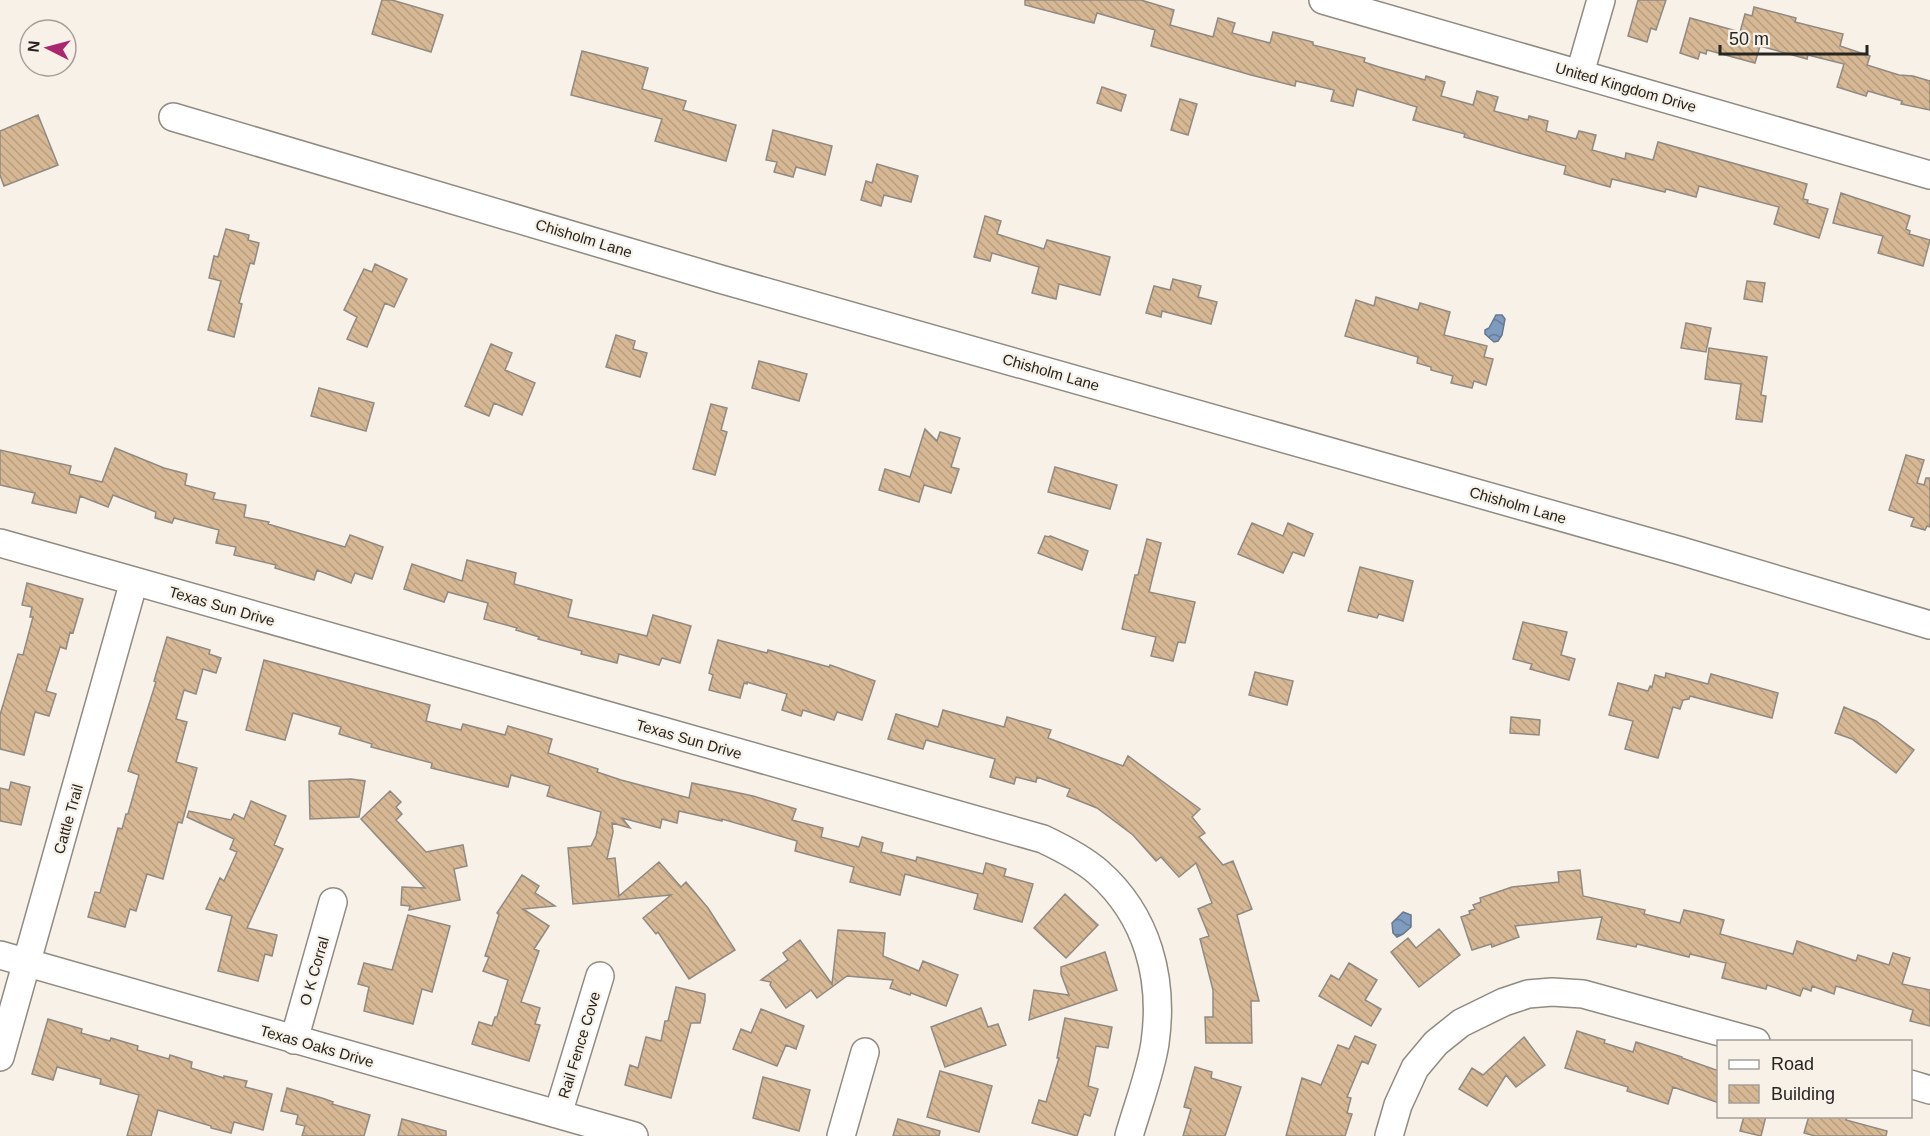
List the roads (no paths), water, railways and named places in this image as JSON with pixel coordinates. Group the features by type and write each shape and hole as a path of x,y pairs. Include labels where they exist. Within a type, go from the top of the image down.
{"street":[{"name":"United Kingdom Drive","path":"1323,0 1930,175"},
{"path":"1580,73 1601,0"},
{"name":"Chisholm Lane","path":"173,117 720,279 1681,551 1930,625"},
{"name":"Texas Sun Drive","path":"0,543 1043,839 1071,853 1098,872 1120,896 1141,926 1152,957 1158,995 1155,1045 1129,1136"},
{"name":"Cattle Trail","path":"0,1057 134,581"},
{"name":"O K Corral","path":"294,1040 333,902"},
{"name":"Texas Oaks Drive","path":"0,956 634,1136"},
{"name":"Rail Fence Cove","path":"558,1114 600,976"},
{"path":"1389,1136 1398,1105 1414,1068 1436,1043 1461,1023 1504,1002 1528,994 1552,992 1583,994 1752,1040"},
{"path":"841,1136 864,1052"},
{"path":"1912,1084 1930,1090"}],"water":[{"path":"1496,315 1502,315 1505,319 1502,335 1498,341 1494,342 1485,334 1485,330 1489,328"},
{"path":"1403,912 1411,915 1411,927 1397,937 1393,933 1392,923"}]}
